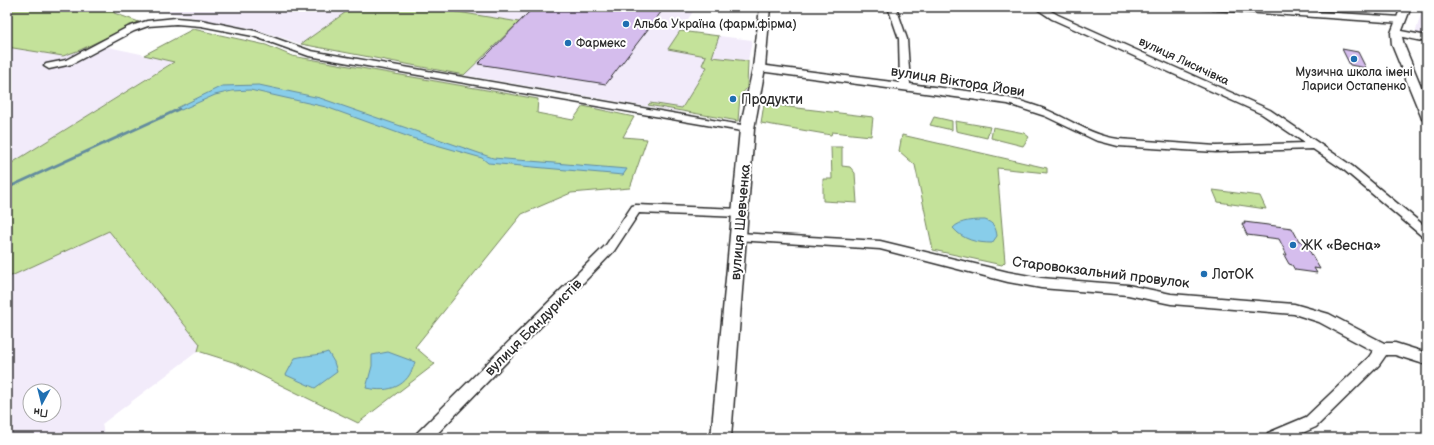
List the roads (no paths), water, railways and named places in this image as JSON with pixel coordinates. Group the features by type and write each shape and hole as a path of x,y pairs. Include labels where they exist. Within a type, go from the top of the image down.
{"main road":[{"name":"вулиця Шевченка","path":"721,438 747,129 758,68 765,7"},
{"path":"1406,7 1396,33 1398,45 1427,116"}],"street":[{"path":"892,7 903,39 905,87"},
{"path":"1202,7 1401,20"},
{"name":"вулиця Лисичівка","path":"1042,8 1055,17 1266,112 1348,168 1427,234"},
{"path":"49,66 69,62 131,29 147,24 176,21 201,23 255,34 309,53 747,129"},
{"path":"1396,33 1427,39"},
{"name":"вулиця Віктора Йови","path":"758,68 992,98 1027,105 1089,134 1106,140 1125,143 1186,148 1241,149 1278,149 1314,146"},
{"name":"вулиця Бандуристів","path":"423,438 610,248 636,209 741,213"},
{"name":"Старовокзальний провулок","path":"739,237 880,245 1008,277 1041,283 1128,290 1171,299 1294,309 1324,318 1382,349"},
{"path":"1274,438 1312,422 1374,361 1382,349 1395,349 1427,359"}],"water":[{"path":"259,85 320,98 493,158 627,169 623,175 488,163 482,158 412,138 326,107 250,90 232,91 215,95 181,110 177,108 222,86"},
{"path":"972,220 985,220 994,226 996,231 997,236 992,243 971,240 961,235 953,228 960,223"},
{"path":"328,352 334,362 337,372 315,388 286,375 295,358"},
{"path":"388,352 415,362 408,377 403,383 390,389 383,390 366,388 372,366 372,355"}],"waterway":[{"path":"160,118 179,109"},
{"path":"7,188 162,117"}],"place":[{"name":"Альба Україна (фарм.фірма)","path":"626,24"},
{"name":"Фармекс","path":"568,43"},
{"name":"Музична школа імені Лариси Остапенко","path":"1354,59"},
{"name":"Продукти","path":"733,99"},
{"name":"ЖК «Весна»","path":"1293,245"},
{"name":"ЛотОК","path":"1204,274"}]}
